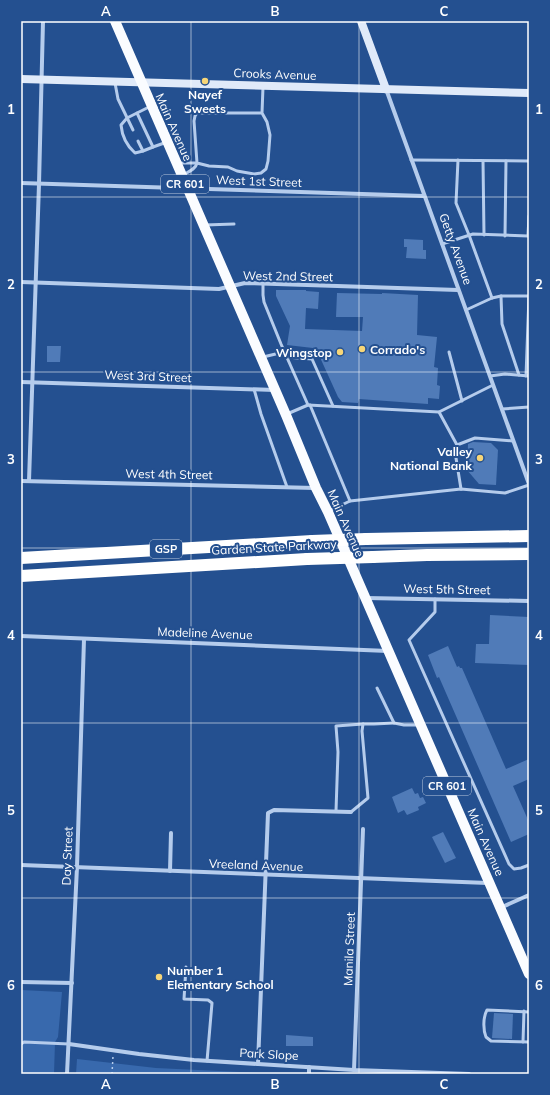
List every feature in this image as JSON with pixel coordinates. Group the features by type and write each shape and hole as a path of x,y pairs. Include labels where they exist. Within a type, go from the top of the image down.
{"highway":[{"name":"Garden State Parkway","path":"21,558 366,538 527,536"},
{"name":"Garden State Parkway","path":"21,576 307,559 427,555 529,554"}],"main road":[{"name":"CR 601","path":"115,21 141,82"},
{"name":"Main Avenue","path":"141,82 261,357 316,488 328,512 529,974"}],"street":[{"path":"29,481 44,21"},
{"name":"Getty Avenue","path":"361,21 529,485"},
{"name":"Crooks Avenue","path":"21,79 529,93"},
{"name":"West 1st Street","path":"21,183 424,196"},
{"name":"West 2nd Street","path":"21,282 219,289 245,283 458,290"},
{"name":"West 3rd Street","path":"21,382 275,390"},
{"name":"West 4th Street","path":"21,481 316,488"},
{"name":"West 5th Street","path":"365,598 529,601"},
{"name":"Madeline Avenue","path":"21,636 388,651"},
{"name":"Day Street","path":"67,1074 77,867 84,639"},
{"path":"258,1064 268,813 274,810 351,812"},
{"name":"Manila Street","path":"354,1070 363,829"},
{"path":"170,871 171,833"},
{"name":"Vreeland Avenue","path":"21,865 490,883"},
{"path":"500,908 529,896"},
{"path":"21,982 72,983"},
{"name":"Park Slope","path":"69,1044 169,1058 354,1070 469,1074"},
{"path":"309,1067 309,1074"}],"lane":[{"path":"115,82 118,99 133,130"},
{"path":"176,163 196,163 209,166 228,167 237,171 254,174 261,173 266,169 270,135 267,122 262,113 263,86"},
{"path":"151,106 127,118 121,125 122,133 129,147 135,152 143,151 167,142"},
{"path":"137,113 153,147"},
{"path":"182,176 196,165 194,116 197,113 262,113"},
{"path":"138,141 143,151"},
{"path":"411,160 529,161"},
{"path":"458,160 456,203 492,298"},
{"path":"483,161 484,235"},
{"path":"505,236 506,161"},
{"path":"442,244 473,234 529,236 529,216"},
{"path":"203,225 234,224"},
{"path":"263,284 264,302 286,357 309,405 350,501"},
{"path":"501,296 502,324 519,375"},
{"path":"466,310 492,298 501,296 529,296 528,376 504,374 490,376"},
{"path":"261,357 284,352"},
{"path":"450,352 462,401"},
{"path":"286,357 312,359 333,406"},
{"path":"286,415 309,405 439,412 493,385"},
{"path":"254,389 261,414 287,487"},
{"path":"502,409 529,407"},
{"path":"439,412 458,446 456,458 461,489"},
{"path":"458,446 475,438 513,441"},
{"path":"328,512 350,501 461,489 505,493 529,485"},
{"path":"435,599 435,612 409,640 509,864 514,869 529,865"},
{"path":"377,688 394,723"},
{"path":"336,811 338,752 336,726 394,723 404,725 420,725"},
{"path":"351,812 368,798 362,731 363,724"},
{"path":"186,967 184,999 208,1000 212,1003 207,1060"},
{"path":"529,1012 488,1010 485,1012 485,1034 488,1040 529,1042"},
{"path":"523,1042 524,1011"},
{"path":"21,1044 24,1042 69,1044"}],"path":[{"path":"112,1074 113,1051"}],"shaded area":[{"path":"21,990 62,992 58,1037 55,1042 54,1074 21,1074"},
{"path":"77,1059 156,1068 282,1074 76,1074"}],"building":[{"path":"404,239 423,240 423,250 426,250 426,259 406,258 407,247 404,247"},
{"path":"276,290 306,290 319,292 318,309 306,308 305,329 362,331 363,317 336,317 337,293 418,295 417,335 437,337 434,367 438,368 437,385 440,386 439,399 428,398 428,404 359,399 358,403 342,402 338,397 318,353 313,348 287,345 290,326 276,296"},
{"path":"47,346 61,346 60,362 47,362"},
{"path":"473,442 491,443 498,450 496,485 479,484 467,470 468,444"},
{"path":"490,615 529,617 529,665 475,663 476,644 489,644"},
{"path":"448,646 457,667 459,666 462,668 506,769 529,759 529,779 513,786 529,822 529,834 511,842 428,655"},
{"path":"412,788 415,794 418,793 420,798 423,797 426,803 418,807 419,810 407,815 404,810 398,813 392,797"},
{"path":"443,832 456,858 445,863 432,837"},
{"path":"494,1013 513,1014 512,1039 492,1038"},
{"path":"286,1035 313,1037 313,1046 286,1046"}],"place":[{"name":"Nayef Sweets","path":"205,81"},
{"name":"Corrado's","path":"362,349"},
{"name":"Wingstop","path":"340,352"},
{"name":"Valley National Bank","path":"480,458"},
{"name":"Number 1 Elementary School","path":"159,977"}]}
